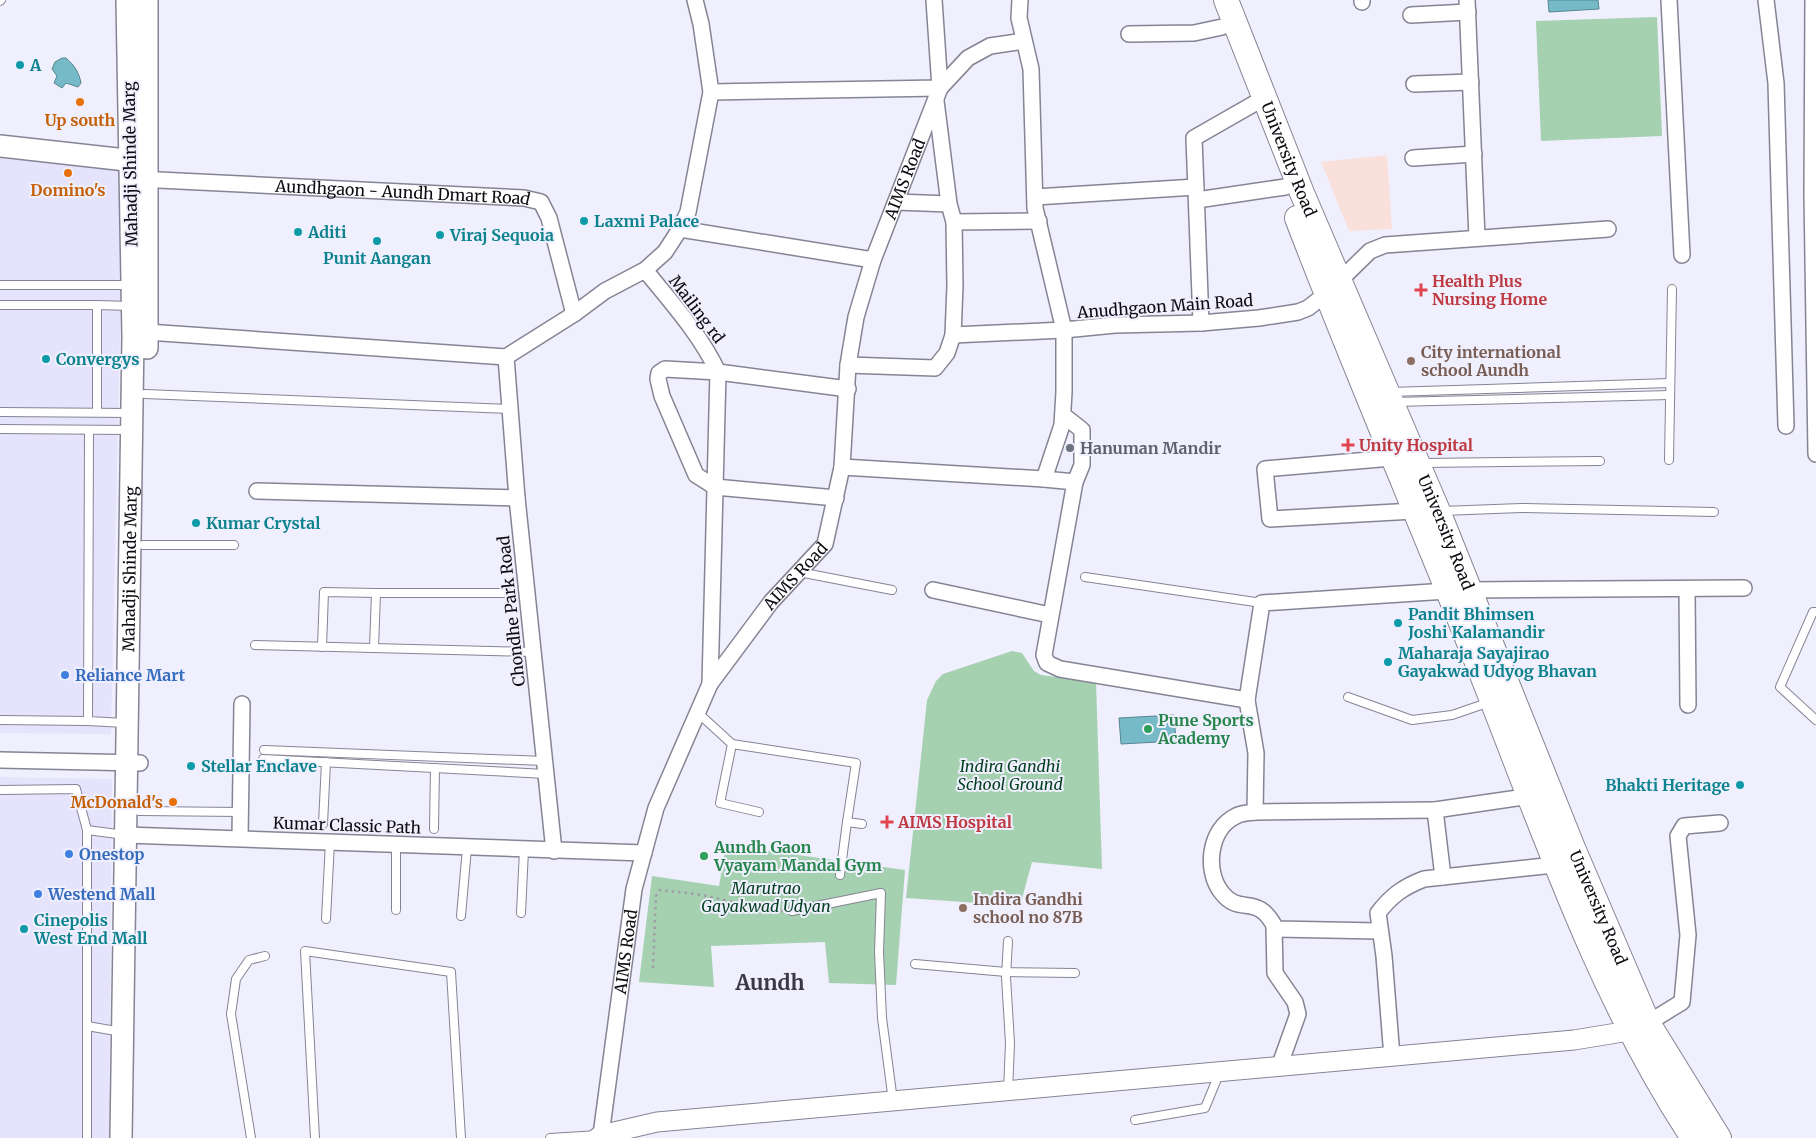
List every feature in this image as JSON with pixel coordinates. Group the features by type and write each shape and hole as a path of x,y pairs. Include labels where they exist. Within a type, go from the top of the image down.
{"main road":[{"name":"Mahadji Shinde Marg","path":"127,0 139,162 147,332 143,544 133,763 135,1138"},
{"name":"Mahadji Shinde Marg","path":"122,1138 123,1032 132,835 139,811 127,723 132,421 132,285 147,0"},
{"name":"University Road","path":"1212,0 1222,27 1302,193 1392,458 1492,701 1540,795"},
{"name":"University Road","path":"1226,0 1285,188 1390,397 1418,463 1470,590 1540,795 1567,863 1639,1027 1700,1133"},
{"path":"0,132 139,162"},
{"path":"0,146 139,162"}],"street":[{"path":"147,332 506,357 574,314 605,291 645,270 665,252 680,228 688,212 711,92 701,24 695,0"},
{"name":"AIMS Road","path":"599,1137 634,889 656,808 710,684 771,602 825,544 842,467 848,365 856,317 873,260 938,94 934,0"},
{"name":"Anudhgaon Main Road","path":"1020,0 1019,18 1031,69 1035,197 1064,330 1114,325 1202,323 1259,318 1298,312 1308,308 1334,287 1370,251 1385,245 1608,229"},
{"path":"1669,0 1682,255"},
{"path":"1766,0 1776,83 1786,426"},
{"path":"1813,0 1812,194 1816,454"},
{"path":"1411,15 1467,6 1478,238"},
{"path":"1130,34 1194,33 1222,27"},
{"path":"848,365 935,368 947,353 954,335 954,222 949,204 938,94 968,58 990,46 1024,41"},
{"path":"1414,84 1471,82"},
{"path":"711,92 938,94"},
{"path":"1202,323 1194,138 1258,100"},
{"path":"1413,158 1474,154"},
{"name":"Aundhgaon - Aundh Dmart Road","path":"139,162 524,198 541,202 549,218 574,314"},
{"path":"1035,197 1196,193 1285,188"},
{"path":"896,202 949,204"},
{"path":"954,222 1040,221"},
{"path":"680,228 873,260"},
{"name":"Mailing rd","path":"645,270 691,327 709,353 718,372"},
{"path":"954,335 1064,330 1062,425 1044,479"},
{"name":"Chondhe Park Road","path":"506,357 517,498 554,851"},
{"path":"836,498 715,487 696,475 662,396 658,379 660,373 665,369 718,372 848,389"},
{"path":"710,684 718,372"},
{"path":"1062,415 1082,430 1082,465 1075,482 1050,615 1044,654 1047,663 1060,669 1247,700"},
{"path":"1392,458 1265,469 1270,519 1414,511"},
{"path":"842,467 1075,482"},
{"path":"257,490 517,498"},
{"path":"1687,588 1688,705"},
{"path":"1470,590 1744,588"},
{"path":"933,590 1050,615"},
{"path":"1255,812 1256,753 1247,700 1262,603 1447,591"},
{"path":"240,838 242,704"},
{"path":"0,760 133,763"},
{"path":"1279,1067 1298,1014 1295,1002 1275,973 1274,926 1269,916 1256,906 1234,904 1221,893 1213,873 1211,853 1216,835 1223,825 1237,815 1255,812 1435,810 1540,795"},
{"path":"1435,810 1442,877"},
{"path":"599,1137 657,1122 1574,1040 1639,1027 1682,1002 1688,935 1678,836 1684,826 1720,823"},
{"name":"Kumar Classic Path","path":"132,835 554,851"},
{"path":"554,851 644,853"},
{"path":"1392,1057 1384,956 1378,913 1390,897 1404,886 1424,879 1567,863"},
{"path":"1274,926 1276,929 1379,931"}],"lane":[{"path":"0,285 132,285"},
{"path":"1669,460 1672,289"},
{"path":"0,305 132,306"},
{"path":"97,306 97,412"},
{"path":"1390,397 1670,383"},
{"path":"146,394 509,409"},
{"path":"1390,397 1670,396"},
{"path":"0,412 97,412 132,421"},
{"path":"0,430 89,430 132,421"},
{"path":"88,720 89,430"},
{"path":"1418,463 1600,461"},
{"path":"1438,511 1521,508 1714,512"},
{"path":"143,544 234,545"},
{"path":"799,572 892,590"},
{"path":"1085,577 1262,603"},
{"path":"322,647 324,592 508,593"},
{"path":"374,648 376,593"},
{"path":"1816,612 1813,612 1780,687 1816,720"},
{"path":"255,645 533,652"},
{"path":"1348,697 1412,720 1452,715 1492,701"},
{"path":"698,712 732,744 856,763 840,876"},
{"path":"0,720 88,720 127,723"},
{"path":"732,744 720,803 759,812"},
{"path":"264,750 545,767"},
{"path":"263,759 435,768 545,767"},
{"path":"323,824 326,762"},
{"path":"434,829 435,768"},
{"path":"0,790 76,790 87,830 87,1138"},
{"path":"139,811 241,812"},
{"path":"847,822 862,824"},
{"path":"87,830 132,835"},
{"path":"326,918 330,842"},
{"path":"396,845 396,910"},
{"path":"461,916 467,848"},
{"path":"521,913 524,850"},
{"path":"792,911 881,893 879,952 882,1018 893,1101"},
{"path":"1008,941 1006,972 1010,1043 1008,1091"},
{"path":"315,1138 305,951 451,972 462,1138"},
{"path":"251,1138 231,1014 236,979 248,960 265,956"},
{"path":"916,964 1006,972 1075,973"},
{"path":"87,1026 123,1032"},
{"path":"1135,1120 1205,1108 1220,1072"},
{"path":"550,1138 599,1137"}],"path":[{"path":"653,968 656,896 660,890 711,897 765,911 792,911"}],"shaded area":[{"path":"0,155 119,170 121,290 111,734 0,733"},
{"path":"1387,155 1392,229 1349,231 1321,162"},
{"path":"0,777 112,779 109,1138 0,1138"}],"green space":[{"path":"1657,17 1662,136 1541,141 1536,21"},
{"name":"Indira Gandhi School Ground","path":"1012,651 1022,653 1034,671 1041,675 1096,682 1102,869 1032,862 1020,906 906,898 927,700 936,681 943,674"},
{"name":"Marutrao Gayakwad Udyan","path":"726,845 905,870 896,985 829,983 825,942 711,946 714,987 639,982 652,876 719,886"}],"water":[{"path":"1548,0 1598,0 1599,9 1549,12"},
{"path":"66,58 74,66 81,83 78,87 66,83 62,88 54,83 57,76 52,69 55,62"},
{"name":"Pune Sports Academy","path":"1174,715 1176,741 1121,744 1119,718"}],"place":[{"name":"A","path":"20,65"},
{"name":"Up south","path":"80,102"},
{"name":"Domino's","path":"68,173"},
{"name":"Laxmi Palace","path":"584,221"},
{"name":"Aditi","path":"298,232"},
{"name":"Viraj Sequoia","path":"440,235"},
{"name":"Punit Aangan","path":"377,241"},
{"name":"Health Plus Nursing Home","path":"1421,290"},
{"name":"Convergys","path":"46,359"},
{"name":"City international school Aundh","path":"1411,361"},
{"name":"Unity Hospital","path":"1348,445"},
{"name":"Hanuman Mandir","path":"1070,448"},
{"name":"Kumar Crystal","path":"196,523"},
{"name":"Pandit Bhimsen Joshi Kalamandir","path":"1398,623"},
{"name":"Maharaja Sayajirao Gayakwad Udyog Bhavan","path":"1388,662"},
{"name":"Reliance Mart","path":"65,675"},
{"name":"Pune Sports Academy","path":"1148,729"},
{"name":"Stellar Enclave","path":"191,766"},
{"name":"Bhakti Heritage","path":"1740,785"},
{"name":"McDonald's","path":"173,802"},
{"name":"AIMS Hospital","path":"887,822"},
{"name":"Onestop","path":"69,854"},
{"name":"Aundh Gaon Vyayam Mandal Gym","path":"704,856"},
{"name":"Westend Mall","path":"38,894"},
{"name":"Indira Gandhi school no 87B","path":"963,908"},
{"name":"Cinepolis West End Mall","path":"24,929"}],"district":[{"name":"Aundh","path":"770,983"}]}
